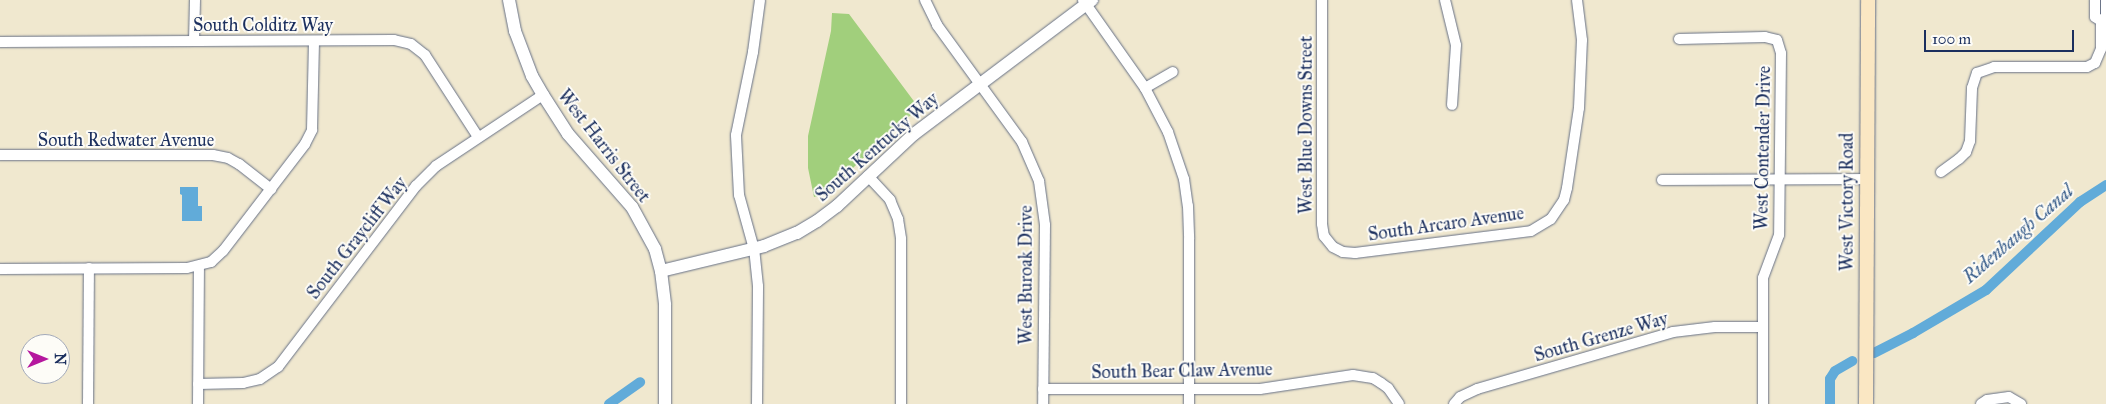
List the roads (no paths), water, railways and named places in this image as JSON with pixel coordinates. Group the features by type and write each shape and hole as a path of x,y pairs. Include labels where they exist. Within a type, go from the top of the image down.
{"main road":[{"name":"West Victory Road","path":"1866,404 1868,0"}],"street":[{"path":"194,0 194,42"},
{"name":"West Harris Street","path":"509,0 515,31 543,96 568,134 632,207 655,249 661,271 665,305 665,404"},
{"path":"758,404 758,286 754,249 739,195 736,136 758,25 760,0"},
{"name":"West Buroak Drive","path":"925,0 937,25 1022,142 1039,181 1046,226 1043,404"},
{"name":"West Blue Downs Street","path":"1322,0 1322,224 1324,236 1333,247"},
{"path":"1445,0 1456,45 1452,105"},
{"name":"South Arcaro Avenue","path":"1333,247 1343,252 1355,253 1530,231 1542,226 1559,210 1567,188 1579,108 1582,40 1577,0"},
{"path":"2095,0 2095,16 2101,21"},
{"path":"1942,172 1966,152 1970,141 1972,88 1977,73 1994,68 2087,67 2095,63 2101,48 2101,21 2106,16 2106,0"},
{"path":"1087,1 1145,88 1178,158 1188,206 1189,404"},
{"name":"South Kentucky Way","path":"661,271 754,249 797,233 817,221 837,206 914,134 1087,1"},
{"name":"West Contender Drive","path":"1679,38 1765,37 1777,40 1781,53 1779,235 1763,278 1763,404"},
{"name":"South Colditz Way","path":"0,42 394,40 411,44 425,55 478,137"},
{"path":"0,269 187,268 211,262 223,252 305,144 312,130 314,41"},
{"path":"1145,88 1173,72"},
{"name":"South Graycliff Way","path":"198,384 242,383 260,379 278,366 416,186 436,166 543,96"},
{"name":"South Redwater Avenue","path":"0,155 213,155 228,158 239,164 271,189"},
{"path":"868,176 890,200 898,219 901,239 901,404"},
{"path":"1662,180 1866,179"},
{"path":"198,404 199,266"},
{"path":"88,404 89,268"},
{"name":"South Grenze Way","path":"1454,404 1460,397 1477,389 1673,332 1715,326 1763,327"},
{"name":"South Bear Claw Avenue","path":"1043,389 1260,389 1353,375 1373,378 1381,383 1388,388 1399,404"},
{"path":"1981,404 1987,400 2009,397 2021,404"}],"water":[{"path":"180,187 198,187 198,206 202,206 202,221 182,221 182,195 180,194"}],"waterway":[{"name":"Ridenbaugh Canal","path":"1874,353 1913,333 1986,290 2080,202 2106,185"},
{"name":"Ridenbaugh Canal","path":"1830,404 1830,379 1835,371 1852,361"},
{"path":"609,404 640,382"}]}
